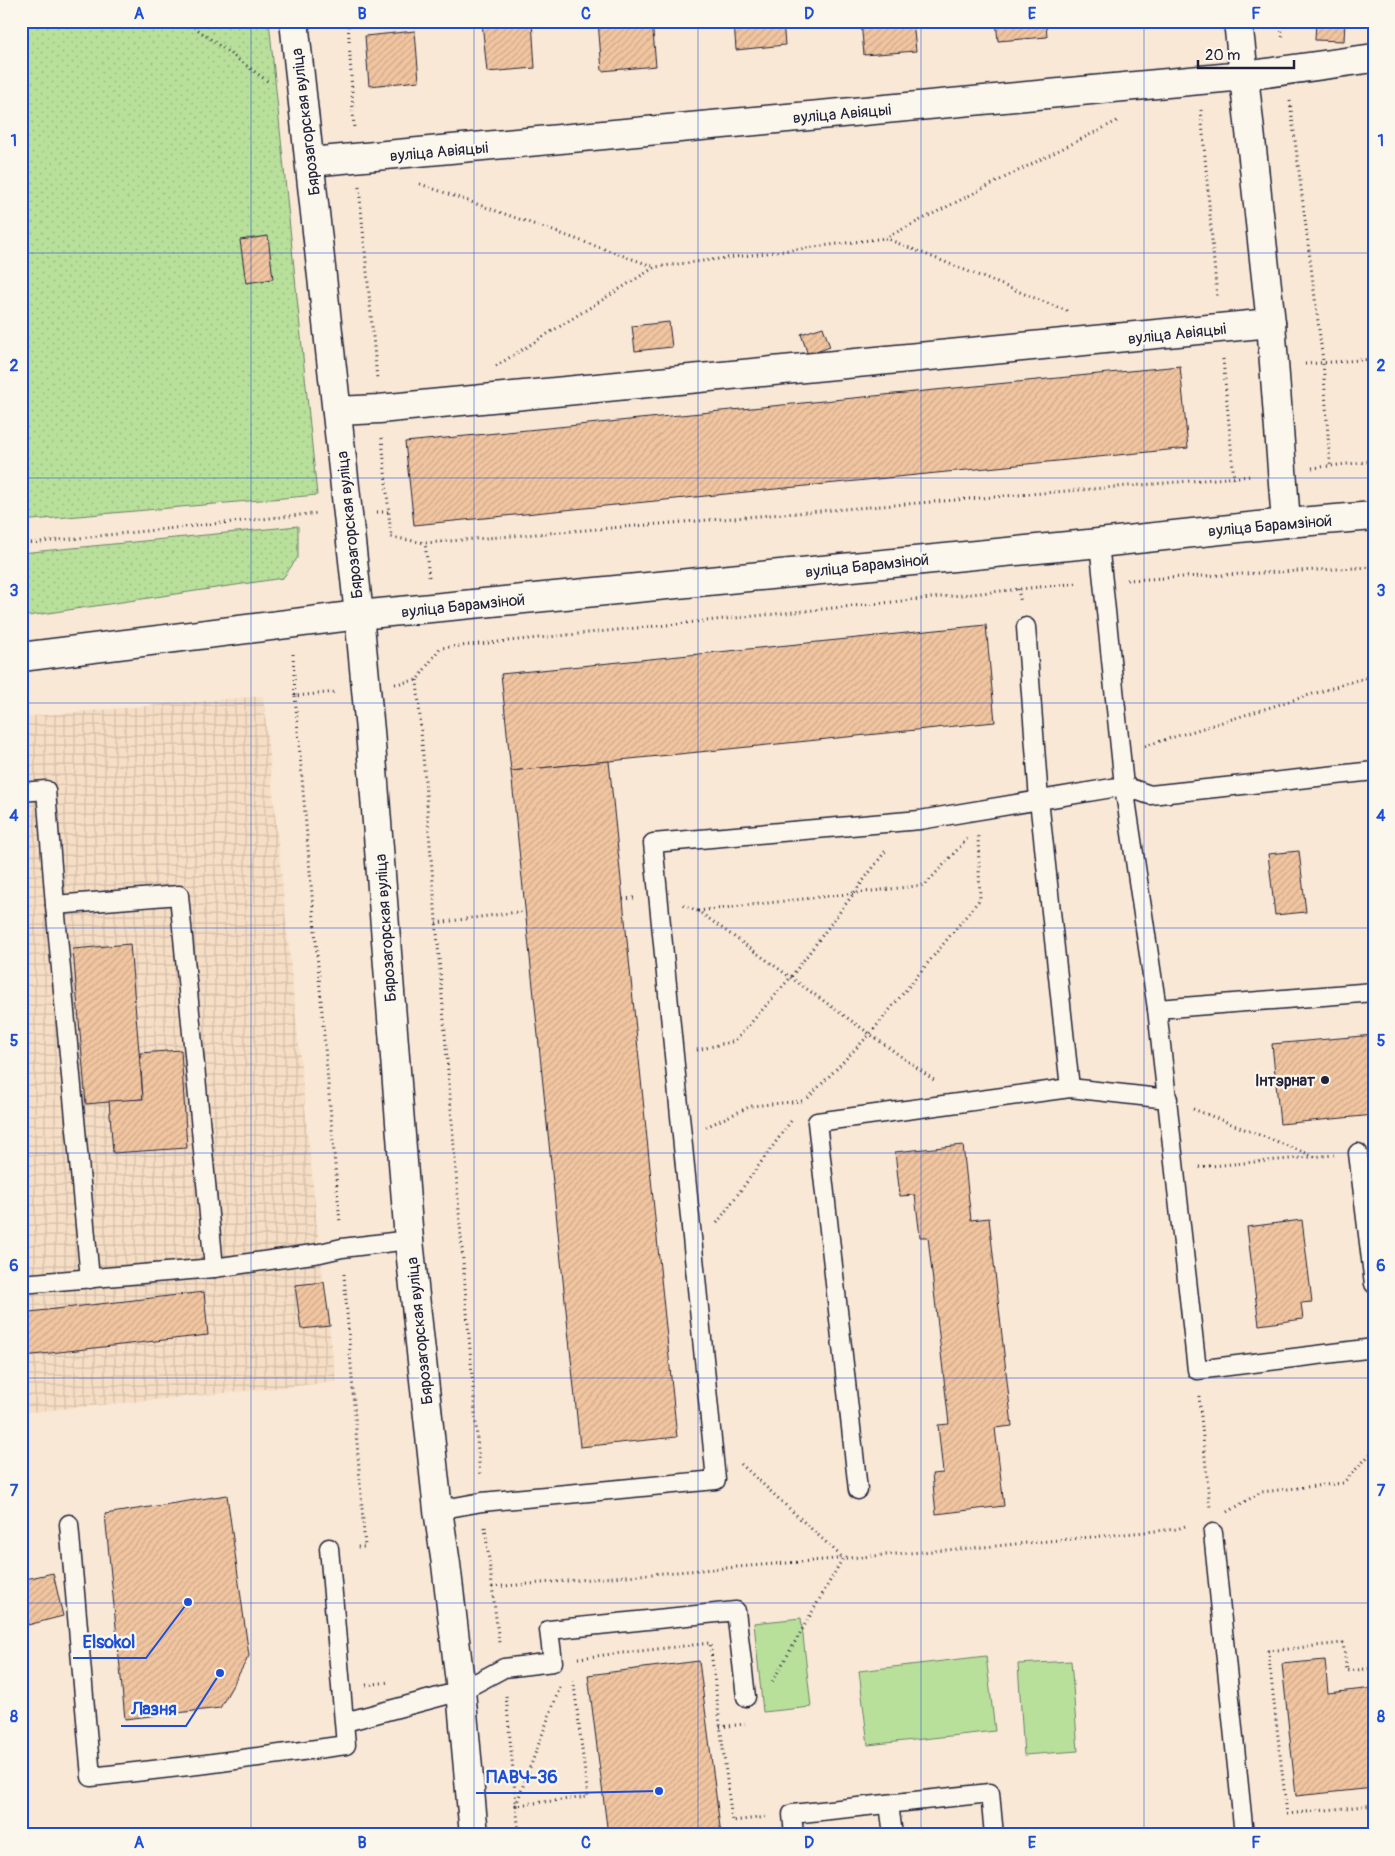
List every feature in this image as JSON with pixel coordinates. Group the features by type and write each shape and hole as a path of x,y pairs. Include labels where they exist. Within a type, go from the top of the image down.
{"street":[{"name":"Бярозагорская вуліца","path":"294,21 359,615 409,1240 438,1510 461,1691 474,1835"},
{"path":"1238,21 1271,324 1286,523"},
{"name":"вуліца Авіяцыі","path":"310,162 1244,76 1374,58"},
{"name":"вуліца Авіяцыі","path":"337,411 380,409 1271,324"},
{"name":"вуліца Барамзіной","path":"21,657 359,615 1286,523 1374,516"}],"lane":[{"path":"1099,543 1124,786 1157,1009 1197,1370 1374,1348"},
{"path":"1026,628 1039,800 1070,1088"},
{"path":"438,1510 482,1502 716,1480 653,843 908,821 978,819 1039,800 1124,786 1150,795 1374,770"},
{"path":"21,792 46,790 90,1279"},
{"path":"55,905 179,895 214,1268"},
{"path":"1157,1009 1374,992"},
{"path":"858,1490 817,1122 1070,1088 1168,1099"},
{"path":"1358,1153 1374,1284"},
{"path":"21,1284 214,1268 320,1253 342,1248 409,1240"},
{"path":"69,1524 91,1777 346,1746 329,1548"},
{"path":"1212,1525 1244,1835"},
{"path":"345,1722 461,1691 504,1668 553,1662 549,1630 736,1611 746,1697"},
{"path":"794,1835 792,1814 990,1793 994,1835"},
{"path":"889,1804 892,1835"}],"path":[{"path":"186,21 302,106"},
{"path":"348,21 356,159 391,537 425,544 1234,478 1374,461"},
{"path":"1280,21 1323,361 1330,465"},
{"path":"1198,80 1234,478"},
{"path":"495,367 655,267 885,238 1120,119"},
{"path":"416,183 655,267"},
{"path":"885,238 1069,311"},
{"path":"1274,367 1323,361 1374,359"},
{"path":"21,544 347,510 389,512"},
{"path":"425,544 432,608 440,648 417,680 482,1502 500,1652 504,1668 519,1835"},
{"path":"440,648 1104,581 1374,567"},
{"path":"292,624 295,696 342,1248 365,1546 329,1548"},
{"path":"1121,753 1374,675"},
{"path":"295,696 366,690 417,680"},
{"path":"698,911 925,885 978,819"},
{"path":"800,1108 870,1034 980,899 978,819"},
{"path":"674,1056 735,1041 791,977 908,821"},
{"path":"623,899 659,895 698,911 965,1103"},
{"path":"436,923 525,911"},
{"path":"1168,1099 1316,1157"},
{"path":"683,1139 751,1106 806,1100"},
{"path":"694,1254 794,1116"},
{"path":"1176,1169 1358,1153"},
{"path":"1197,1370 1212,1525"},
{"path":"713,1438 843,1558"},
{"path":"492,1587 1212,1525 1227,1512 1261,1492 1343,1483 1374,1450"},
{"path":"1227,1512 1228,1521"},
{"path":"767,1690 843,1558"},
{"path":"553,1662 571,1658 710,1643 732,1821 792,1814"},
{"path":"1374,1668 1346,1671 1343,1643 1268,1651 1287,1814 1374,1805"},
{"path":"516,1805 571,1658"},
{"path":"516,1805 588,1797 571,1658"},
{"path":"720,1727 748,1723"}],"shaded area":[{"path":"263,696 320,1253 336,1382 21,1413 21,717"}],"green space":[{"path":"21,21 269,21 317,495 21,521"},
{"path":"298,526 298,557 283,578 21,617 21,553"},
{"path":"801,1618 811,1707 763,1712 754,1623"},
{"path":"986,1656 995,1731 868,1745 859,1671"},
{"path":"1071,1661 1078,1751 1024,1755 1018,1664"}],"building":[{"path":"532,21 535,68 487,72 482,22"},
{"path":"598,21 652,21 656,66 602,71"},
{"path":"734,21 783,21 785,45 736,50"},
{"path":"861,21 913,21 916,51 864,55"},
{"path":"996,21 1046,21 1047,37 998,41"},
{"path":"1316,21 1345,21 1344,41 1315,40"},
{"path":"415,31 419,81 369,86 365,36"},
{"path":"268,236 273,279 246,283 240,240"},
{"path":"669,322 672,347 635,351 632,326"},
{"path":"823,327 830,347 808,355 801,334"},
{"path":"1180,366 1188,448 414,525 405,442"},
{"path":"986,625 995,722 511,771 501,674"},
{"path":"609,761 677,1437 580,1447 511,771"},
{"path":"1299,851 1306,912 1275,915 1268,854"},
{"path":"130,944 143,1099 86,1104 73,949"},
{"name":"Інтэрнат","path":"1374,1035 1374,1115 1280,1124 1272,1044"},
{"path":"181,1050 187,1148 113,1153 109,1101 143,1099 140,1053"},
{"path":"963,1145 971,1220 989,1218 1012,1426 995,1428 1004,1506 936,1514 932,1474 943,1473 938,1425 949,1424 928,1237 920,1237 915,1195 900,1196 895,1152"},
{"path":"1302,1220 1312,1302 1301,1303 1303,1319 1259,1325 1247,1227"},
{"path":"324,1282 330,1326 301,1329 295,1285"},
{"path":"204,1292 208,1335 24,1356 21,1313"},
{"path":"227,1495 249,1656 220,1708 125,1719 105,1514"},
{"path":"53,1573 63,1616 28,1625 21,1593 21,1580"},
{"path":"1325,1660 1328,1693 1374,1688 1374,1788 1296,1796 1282,1664"},
{"path":"699,1661 721,1835 608,1835 588,1675"}],"place":[{"name":"Інтэрнат","path":"1325,1080"},
{"name":"Elsokol","path":"188,1602"},
{"name":"Лазня","path":"220,1673"},
{"name":"ПАВЧ-36","path":"659,1791"}]}
